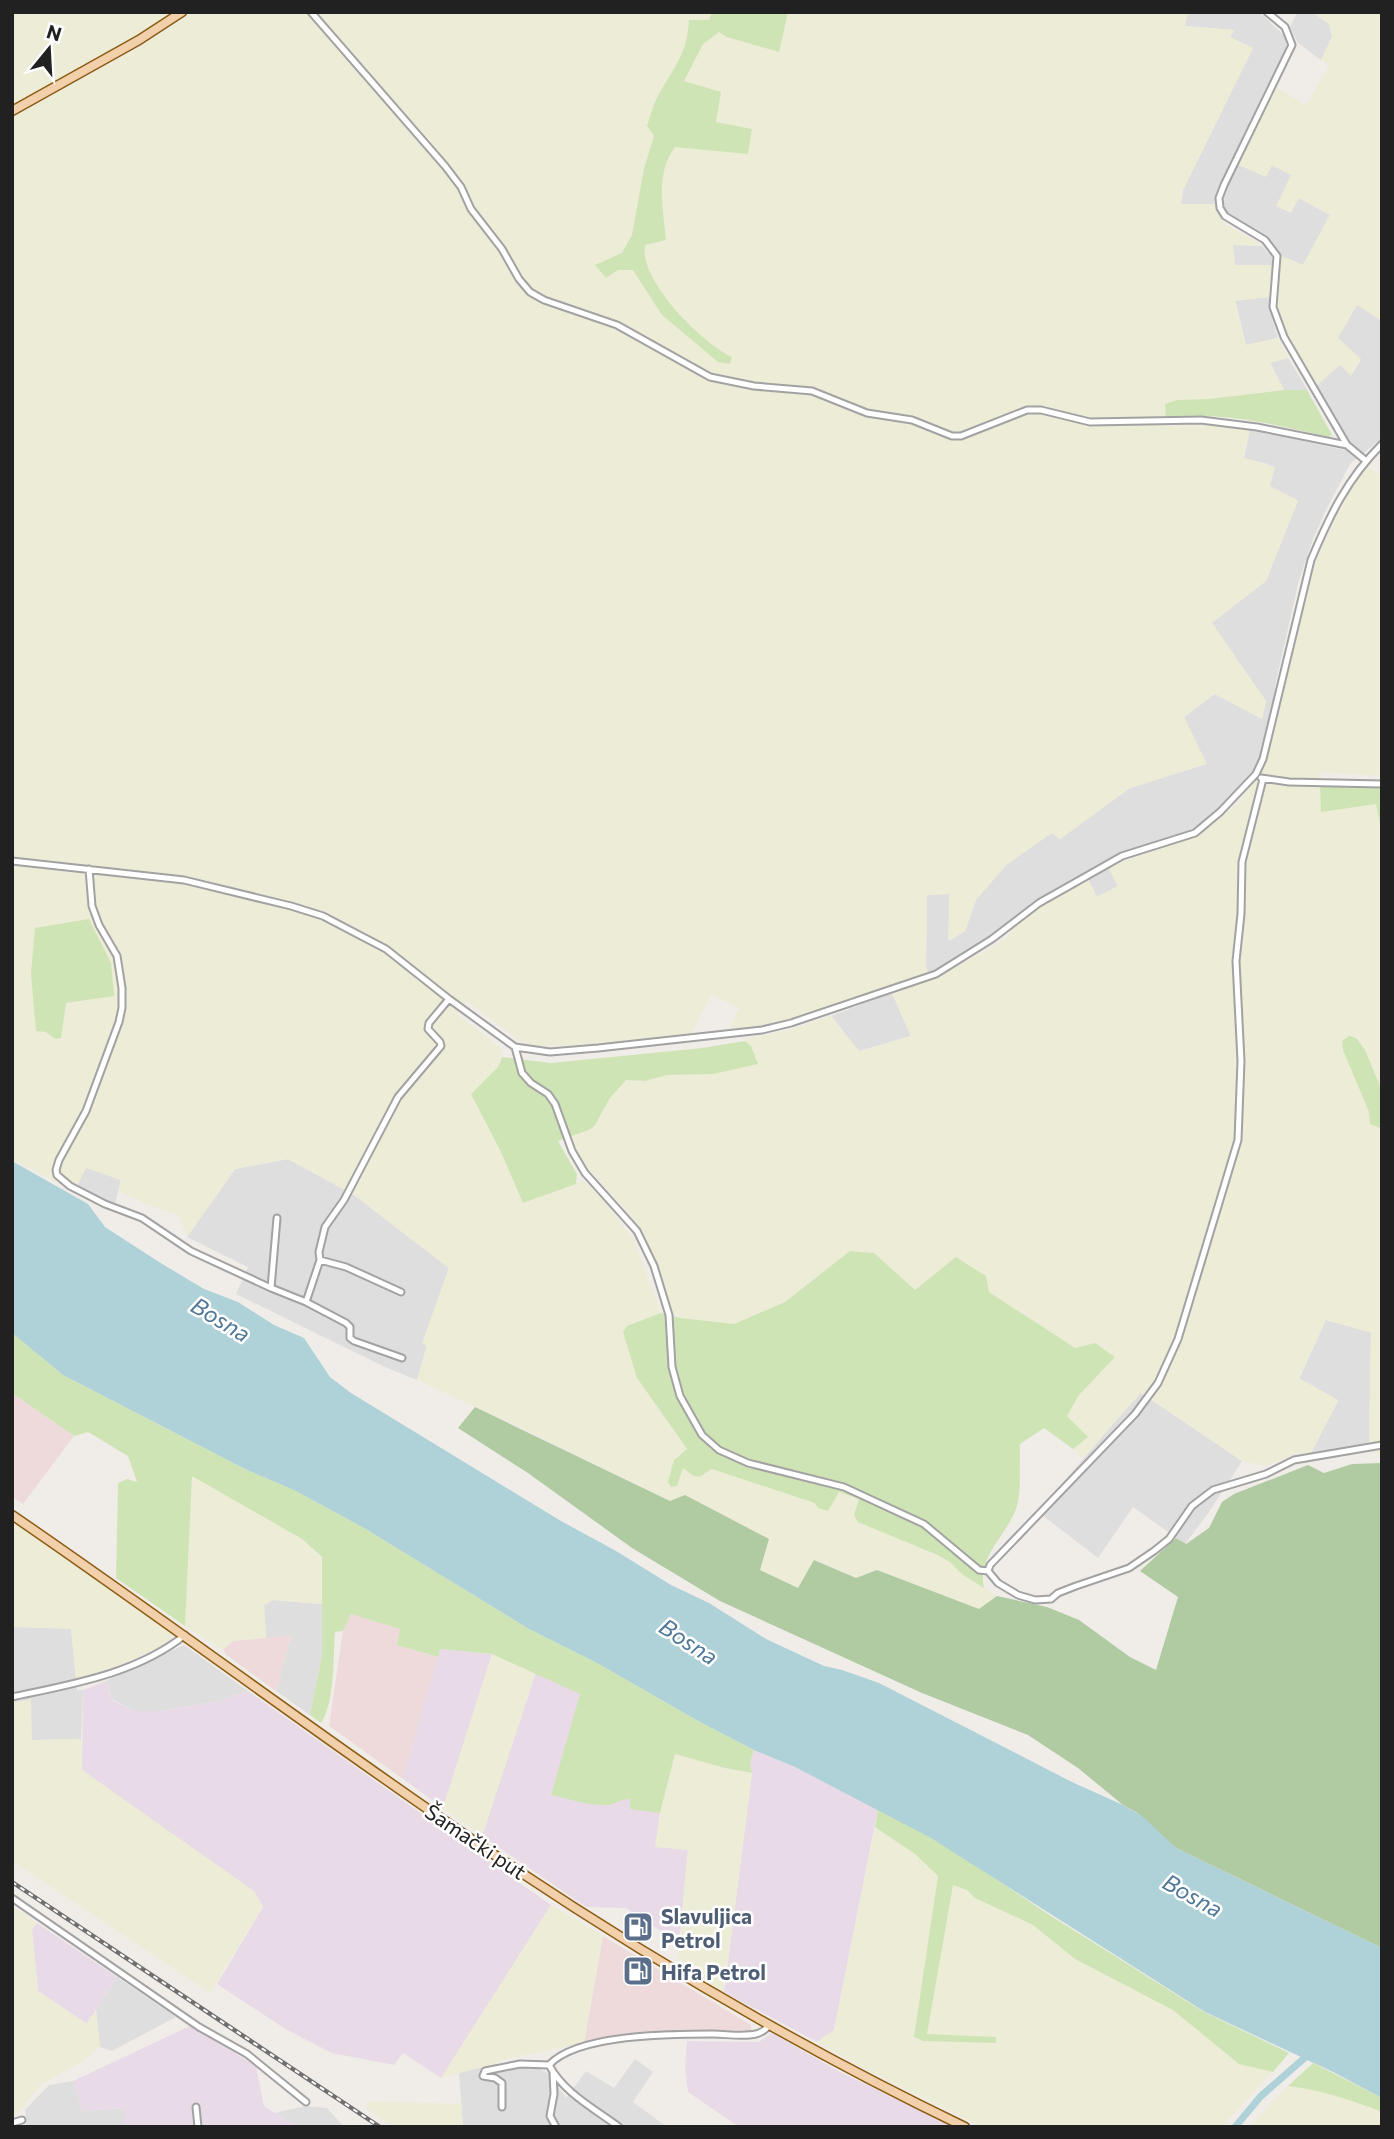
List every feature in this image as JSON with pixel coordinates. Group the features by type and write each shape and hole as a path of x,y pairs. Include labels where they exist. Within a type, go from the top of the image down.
{"main road":[{"path":"12,111 139,40 182,12"},
{"name":"Šamački put","path":"12,1515 511,1866 624,1939 770,2025 965,2127"}],"street":[{"path":"311,12 445,166 461,187 471,209 530,292 559,307 617,326 710,377 754,386 812,391 867,413 912,420 952,436 961,436 1027,410 1041,410 1090,422 1201,419 1347,445"},
{"path":"1267,12 1285,27 1292,45 1224,185 1219,198 1220,208 1231,221 1265,240 1277,256 1273,307 1278,323 1305,376 1347,445 1365,460"},
{"path":"12,861 184,880 323,916 386,949 515,1047 550,1052 762,1030 791,1023 936,974 992,939 1039,903 1122,856 1195,833 1220,813 1255,774 1268,746 1281,678 1311,559 1342,493 1365,460 1382,444"},
{"path":"1255,774 1263,779 1289,782 1382,784"},
{"path":"988,1571 990,1564 1135,1414 1158,1383 1178,1339 1238,1140 1241,1061 1236,961 1241,914 1242,862 1263,779"},
{"path":"89,869 92,906 99,925 117,956 122,1008 86,1111 58,1160 57,1175 70,1186 105,1204 142,1218 191,1251 306,1302 346,1324 350,1327 350,1338 354,1341 402,1358"},
{"path":"306,1302 320,1260 319,1252 325,1227 344,1200 398,1097 441,1046 428,1029 429,1023 449,999"},
{"path":"515,1047 522,1073 531,1083 548,1094 555,1104 572,1151 585,1173 637,1231 654,1266 669,1315 673,1367 680,1396 702,1435 719,1450 734,1458 844,1487 924,1524 979,1570 988,1571 998,1583 1018,1595 1035,1600 1051,1599 1058,1593 1129,1568 1169,1539 1192,1507 1213,1490 1266,1474 1294,1460 1382,1446"},
{"path":"271,1288 277,1219"},
{"path":"320,1260 346,1267 401,1292"},
{"path":"12,1697 75,1684 115,1672 169,1648 185,1635"},
{"path":"12,1898 199,2027 247,2054 306,2102"},
{"path":"549,2066 557,2056 606,2041 676,2034 756,2034 770,2025"},
{"path":"502,2107 502,2083 495,2078 483,2076 485,2071 520,2064 549,2066"},
{"path":"549,2066 574,2095 619,2127"},
{"path":"553,2073 554,2094 550,2116 556,2127"},
{"path":"195,2107 198,2127"},
{"path":"12,2123 22,2120"}],"shaded area":[{"path":"1188,12 1259,12 1287,38 1286,51 1219,185 1214,204 1181,205 1183,190 1253,48 1230,37 1234,30 1184,26"},
{"path":"1297,12 1312,12 1329,24 1332,37 1321,60 1298,43 1290,27"},
{"path":"1236,164 1272,165 1292,175 1277,207 1299,198 1330,215 1303,265 1279,255 1267,240 1226,214 1221,199"},
{"path":"1232,244 1262,246 1272,257 1273,265 1234,266"},
{"path":"1269,297 1278,338 1246,345 1235,300"},
{"path":"1357,304 1382,321 1382,438 1350,464 1313,539 1299,580 1276,681 1269,727 1261,755 1253,770 1211,816 1197,827 1130,849 1106,861 1118,886 1097,897 1084,873 1047,894 964,955 928,974 927,895 949,894 949,941 965,931 976,900 1006,865 1052,832 1060,839 1130,788 1206,764 1184,717 1215,694 1262,719 1266,701 1211,623 1266,581 1297,500 1270,486 1268,464 1244,458 1250,429 1344,450 1349,444 1332,411 1315,387 1340,364 1351,375 1361,360 1338,338"},
{"path":"1288,358 1307,390 1284,390 1270,362"},
{"path":"892,993 911,1036 859,1051 831,1016"},
{"path":"288,1159 354,1195 449,1268 423,1342 427,1345 417,1380 236,1294 248,1267 187,1237 235,1169"},
{"path":"86,1167 121,1180 115,1203 75,1190"},
{"path":"1326,1320 1371,1332 1369,1444 1311,1453 1338,1401 1299,1379"},
{"path":"1140,1392 1242,1461 1185,1544 1133,1507 1098,1558 1038,1512"},
{"path":"12,1393 74,1436 23,1504 12,1497"},
{"path":"273,1600 322,1604 322,1656 310,1715 276,1691 291,1636 266,1638 264,1605"},
{"path":"351,1614 401,1629 397,1645 438,1657 403,1779 329,1726 343,1631"},
{"path":"12,1627 71,1628 77,1690 83,1690 81,1739 32,1740 12,1703"},
{"path":"291,1635 276,1691 223,1650 233,1641"},
{"path":"184,1645 248,1691 219,1701 160,1711 134,1711 112,1699 106,1681"},
{"path":"440,1649 492,1654 443,1808 403,1779"},
{"path":"536,1672 580,1694 578,1702 612,1805 623,1799 630,1799 631,1809 660,1813 656,1847 688,1849 679,1943 626,1908 586,1907 482,1836"},
{"path":"106,1681 112,1700 134,1711 160,1711 219,1701 248,1691 551,1905 441,2078 403,2053 394,2065 332,2053 287,2030 217,1984 263,1907 82,1770 83,1690"},
{"path":"754,1750 795,1767 878,1809 834,2030 817,2042 724,1992 752,1773 750,1763"},
{"path":"37,1923 117,1977 87,2024 38,1991 32,1930"},
{"path":"603,1936 751,2025 751,2031 679,2029 584,2043"},
{"path":"117,1977 176,2017 112,2051 100,2047 96,2010"},
{"path":"190,2026 256,2066 264,2106 297,2127 125,2127 125,2108 83,2111 73,2081"},
{"path":"772,2033 838,2071 954,2127 739,2127 688,2092 685,2067 687,2041 759,2042"},
{"path":"635,2059 653,2072 633,2102 667,2127 463,2127 459,2073 494,2064 536,2067 548,2073 566,2098 586,2071 614,2088"},
{"path":"73,2081 83,2111 125,2108 125,2127 18,2127 27,2124 25,2110 49,2085"},
{"path":"305,2106 327,2108 344,2127 297,2127 275,2113"}],"green space":[{"path":"12,12 173,12 140,34 12,106"},
{"path":"195,12 1188,12 1185,26 1234,30 1230,37 1253,48 1183,190 1181,204 1214,204 1217,214 1225,224 1258,243 1257,246 1233,245 1235,265 1273,265 1269,297 1235,301 1246,345 1278,338 1288,358 1270,363 1284,390 1177,400 1165,404 1167,426 1205,425 1250,429 1244,458 1275,467 1270,486 1298,501 1266,581 1212,623 1266,701 1262,719 1215,694 1184,717 1207,764 1130,788 1060,839 1052,833 1006,865 976,900 965,931 948,941 949,894 927,895 928,974 782,1022 729,1030 739,1008 711,994 691,1035 591,1045 536,1046 520,1041 467,1001 457,1014 502,1049 498,1067 471,1094 501,1152 523,1203 583,1180 604,1201 634,1241 661,1313 627,1326 637,1378 687,1450 676,1456 677,1486 683,1467 705,1474 712,1469 815,1503 839,1492 859,1499 898,1538 950,1562 963,1575 997,1596 979,1609 877,1570 856,1578 815,1560 798,1588 760,1570 769,1539 685,1495 670,1501 417,1380 427,1346 422,1343 449,1268 354,1195 288,1159 235,1169 187,1237 178,1215 119,1191 121,1180 86,1168 75,1190 12,1159 12,118"},
{"path":"712,12 788,12 779,52 727,37 719,32 703,44 684,81 721,92 716,122 752,129 748,154 675,147 665,168 663,180 662,204 666,240 645,245 646,260 662,292 704,338 732,357 730,364 718,362 662,315 633,270 618,270 606,278 595,265 622,253 632,235 644,169 654,136 647,126 653,106 682,54 689,20 709,20"},
{"path":"1312,12 1382,12 1382,321 1357,305 1338,338 1361,359 1351,376 1340,365 1315,387 1281,321 1277,307 1279,255 1303,265 1330,215 1299,198 1291,213 1276,206 1291,175 1272,165 1266,177 1236,164 1276,87 1306,105 1329,66 1321,60 1332,37 1329,24"},
{"path":"1307,390 1332,435 1329,437 1228,418 1166,417 1165,404 1177,400"},
{"path":"1365,466 1382,475 1382,776 1320,772 1320,782 1376,804 1382,833 1382,1460 1369,1444 1371,1333 1326,1320 1299,1378 1338,1400 1311,1453 1298,1453 1266,1466 1242,1461 1141,1393 1083,1458 1073,1449 1087,1437 1067,1416 1079,1395 1115,1357 1095,1343 1075,1348 988,1292 915,1291 874,1253 850,1251 785,1302 733,1324 681,1318 672,1312 642,1231 584,1164 574,1145 573,1135 595,1125 610,1098 626,1080 645,1081 667,1075 713,1074 751,1046 745,1041 749,1038 789,1030 831,1016 859,1051 911,1036 892,993 938,977 985,951 1006,938 1018,921 1088,878 1097,897 1118,886 1108,867 1199,835 1218,820 1240,801 1265,764 1315,563 1347,493"},
{"path":"1320,782 1382,786 1382,833 1376,804 1321,812"},
{"path":"89,919 111,963 114,996 66,1003 61,1038 55,1039 46,1032 36,1031 31,974 35,928"},
{"path":"1349,1036 1356,1038 1365,1050 1382,1091 1380,1128 1370,1124 1369,1112 1343,1050 1342,1041"},
{"path":"745,1041 751,1046 758,1064 713,1074 667,1075 645,1081 626,1080 610,1098 591,1129 558,1141 577,1174 576,1184 523,1203 501,1152 471,1094 498,1067 502,1057 551,1063 702,1048"},
{"path":"850,1251 874,1253 915,1290 956,1257 986,1276 989,1292 1075,1348 1095,1343 1115,1357 1079,1395 1067,1416 1088,1437 1073,1449 1044,1428 1020,1444 1018,1502 1011,1519 988,1556 983,1577 984,1588 935,1554 858,1522 854,1515 859,1499 839,1492 828,1511 818,1508 815,1503 712,1469 699,1477 683,1468 677,1486 671,1487 668,1482 674,1460 687,1449 637,1378 623,1332 627,1326 661,1313 734,1324 785,1302"},
{"path":"12,1333 63,1375 247,1470 296,1491 364,1528 529,1629 597,1663 754,1750 750,1763 752,1773 675,1754 660,1813 630,1809 630,1799 601,1805 551,1795 580,1694 492,1654 440,1649 438,1657 397,1645 400,1629 351,1614 343,1631 335,1632 331,1692 321,1723 310,1715 322,1656 322,1557 302,1539 192,1476 185,1626 116,1578 118,1483 127,1479 137,1482 128,1456 88,1432 74,1436 12,1393"},
{"path":"475,1407 670,1501 685,1495 769,1539 760,1570 798,1588 814,1560 856,1578 877,1570 979,1609 997,1596 1047,1607 1079,1620 1130,1657 1156,1670 1178,1597 1140,1571 1176,1538 1186,1544 1209,1528 1222,1502 1234,1494 1308,1465 1324,1473 1352,1464 1382,1463 1382,1948 1176,1848 1136,1812 1123,1805 1078,1768 1028,1735 922,1693 720,1601 632,1548 528,1473 458,1428"},
{"path":"192,1475 302,1539 322,1558 322,1604 273,1600 264,1605 266,1638 233,1641 223,1650 185,1626"},
{"path":"12,1520 172,1633 170,1640 165,1645 113,1668 76,1679 71,1629 12,1627"},
{"path":"492,1654 536,1672 482,1836 443,1808"},
{"path":"31,1699 32,1740 81,1739 82,1770 254,1891 263,1906 210,1993 12,1861 12,1703"},
{"path":"675,1754 752,1773 724,1992 678,1963 688,1850 655,1847 660,1813"},
{"path":"878,1809 946,1846 1204,2012 1289,2053 1273,2072 1239,2064 1173,2010 1075,1959 1033,1925 953,1885 927,2034 996,2037 996,2043 923,2041 914,2037 938,1876 915,1854 875,1827"},
{"path":"875,1827 915,1854 938,1876 967,1890 976,1898 1033,1925 1075,1959 1135,1990 1289,2053 1222,2127 982,2127 864,2069 817,2042 834,2030"},
{"path":"551,1905 603,1936 584,2043 501,2060 441,2078"},
{"path":"12,1906 37,1923 32,1930 38,1991 86,2024 96,2010 100,2047 80,2063 41,2084 17,2114 12,2116"},
{"path":"1313,2063 1382,2098 1382,2112 1336,2096 1288,2086"},
{"path":"1288,2086 1313,2089 1382,2112 1382,2127 1249,2127"},
{"path":"368,2101 461,2104 463,2127 394,2127 367,2109"}],"water":[{"name":"Bosna","path":"12,1161 88,1204 105,1227 159,1262 204,1289 238,1302 274,1325 304,1338 330,1377 351,1393 671,1585 709,1603 766,1639 824,1666 879,1683 1072,1782 1123,1805 1142,1816 1176,1848 1382,1948 1382,2098 1205,2012 931,1838 795,1767 754,1750 700,1722 597,1663 529,1629 364,1528 296,1491 247,1470 63,1375 12,1333"}],"waterway":[{"path":"1235,2127 1261,2096 1309,2054"}],"railway":[{"path":"12,1882 380,2127"}],"place":[{"name":"Slavuljica Petrol","path":"638,1927"},
{"name":"Hifa Petrol","path":"638,1971"}]}
